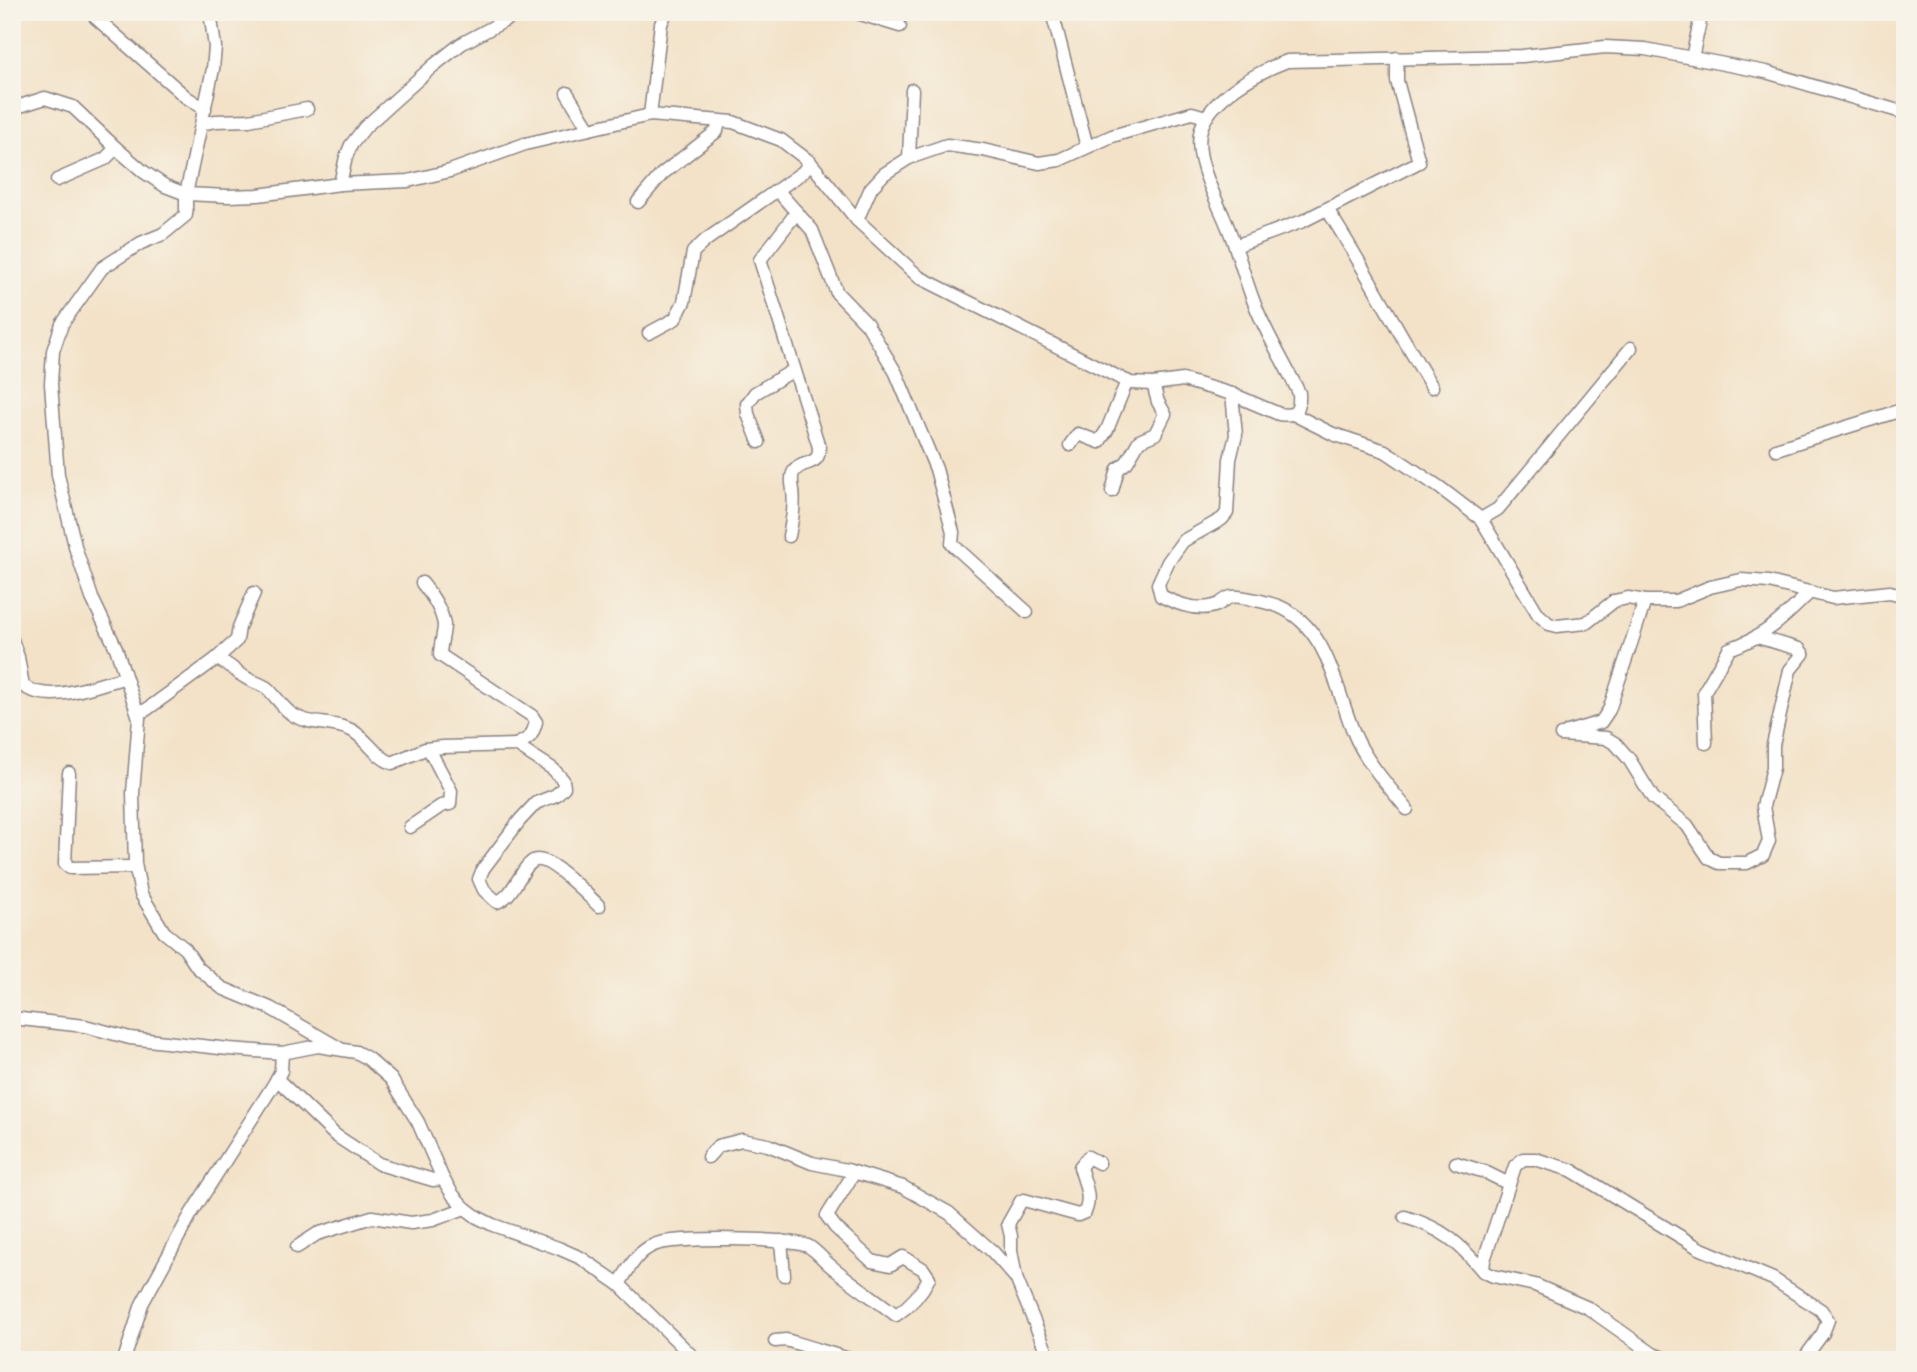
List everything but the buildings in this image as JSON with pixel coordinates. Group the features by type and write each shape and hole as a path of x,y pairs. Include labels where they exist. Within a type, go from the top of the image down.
{"street":[{"path":"228,12 211,14 215,47 205,109 186,194 186,215 163,234 141,243 102,268 62,324 53,351 51,384 58,475 76,550 92,598 116,648 124,678 138,712 133,793 135,867 141,894 164,932 185,949 197,967 222,988 270,1008 339,1048"},
{"path":"341,184 351,145 365,127 461,44 521,12"},
{"path":"650,114 661,24 666,12"},
{"path":"854,12 900,26"},
{"path":"1052,12 1087,147"},
{"path":"1692,58 1702,12"},
{"path":"94,18 186,97 205,109"},
{"path":"1293,414 1299,404 1298,393 1257,310 1200,157 1200,130 1206,117 1217,104 1267,69 1287,61 1522,56 1605,47 1645,48 1766,72 1904,109"},
{"path":"1235,246 1303,221 1419,162 1397,81 1397,58"},
{"path":"909,158 912,90"},
{"path":"567,93 589,129"},
{"path":"12,106 45,98 73,107 116,148 165,186 186,194 228,196 258,195 341,184 408,181 450,171 526,144 650,114 733,122 781,140 810,162 856,220 919,276 1110,374 1127,381 1153,384 1183,380 1232,394 1279,414 1293,414 1333,434 1385,451 1439,486 1481,519 1538,614 1549,624 1557,626 1586,623 1614,601 1628,598 1676,601 1710,587 1741,580 1769,582 1833,598 1890,592 1905,596"},
{"path":"202,124 248,120 307,109"},
{"path":"856,220 871,188 884,174 909,158 947,145 1040,163 1059,160 1112,136 1192,113 1206,117"},
{"path":"638,202 662,174 717,131 719,121"},
{"path":"57,180 105,159 116,148"},
{"path":"649,333 675,319 684,302 693,253 706,240 803,172 810,162"},
{"path":"778,191 812,230 837,293 867,324 896,373 936,469 953,532 952,544 1027,612"},
{"path":"1327,209 1432,387"},
{"path":"789,536 795,505 793,473 800,466 816,460 819,447 760,260 797,212"},
{"path":"1481,519 1498,509 1631,348"},
{"path":"759,442 747,404 755,393 794,370"},
{"path":"1070,445 1078,434 1099,442 1107,430 1127,381"},
{"path":"1112,491 1118,469 1127,462 1139,441 1155,434 1165,414 1153,384"},
{"path":"1232,394 1236,435 1230,458 1227,513 1222,519 1183,541 1168,562 1158,584 1161,596 1172,602 1200,608 1216,605 1232,596 1278,607 1302,622 1320,645 1339,687 1357,740 1378,774 1407,809"},
{"path":"1776,449 1905,409"},
{"path":"216,659 229,663 245,678 265,686 292,715 309,723 351,730 383,760 392,764 429,748 516,745 530,738 536,722 532,716 440,655 444,626 431,594 422,583"},
{"path":"138,712 145,710 216,659 237,640 239,626 254,593"},
{"path":"1706,743 1704,692 1729,649 1750,642 1783,619 1810,593"},
{"path":"1645,601 1609,710 1601,722 1562,735 1605,738 1616,744 1629,759 1653,798 1687,825 1709,858 1719,863 1746,863 1763,855 1769,841 1763,806 1773,768 1773,745 1790,670 1803,654 1799,649 1757,637"},
{"path":"12,640 23,685 32,691 62,693 124,678"},
{"path":"516,745 552,769 563,780 564,788 556,795 536,803 513,829 483,869 479,879 484,890 497,902 506,898 523,871 533,861 540,860 552,864 599,906"},
{"path":"410,827 441,806 450,804 452,791 429,748"},
{"path":"69,773 65,864 69,868 135,867"},
{"path":"12,1018 85,1026 130,1038 286,1052 318,1046 356,1052 391,1079 418,1122 443,1179 465,1208 493,1225 581,1258 620,1284 696,1360"},
{"path":"124,1360 142,1304 191,1214 281,1071 286,1052 298,1044 304,1035 302,1026"},
{"path":"276,1079 335,1135 379,1164 433,1181 443,1179"},
{"path":"708,1157 718,1146 742,1140 768,1145 813,1163 903,1187 949,1213 993,1252 1016,1279 1049,1360"},
{"path":"1016,1279 1007,1224 1021,1201 1039,1203 1078,1215 1085,1212 1088,1195 1080,1167 1088,1157 1099,1163"},
{"path":"1483,1271 1484,1260 1515,1166 1523,1159 1535,1159 1571,1170 1699,1248 1773,1279 1821,1310 1828,1320 1823,1333 1803,1360"},
{"path":"1457,1163 1485,1172 1509,1184"},
{"path":"620,1284 638,1254 654,1244 673,1240 781,1241 810,1247 828,1264 896,1315 911,1305 929,1278 923,1269 903,1257 890,1265 872,1261 835,1227 827,1216 854,1173"},
{"path":"297,1248 317,1234 372,1217 411,1223 433,1220 465,1208"},
{"path":"1405,1217 1430,1225 1464,1248 1483,1271 1493,1276 1535,1285 1588,1308 1653,1353 1669,1360"},
{"path":"781,1241 784,1275"},
{"path":"775,1340 786,1340 852,1360"}]}
